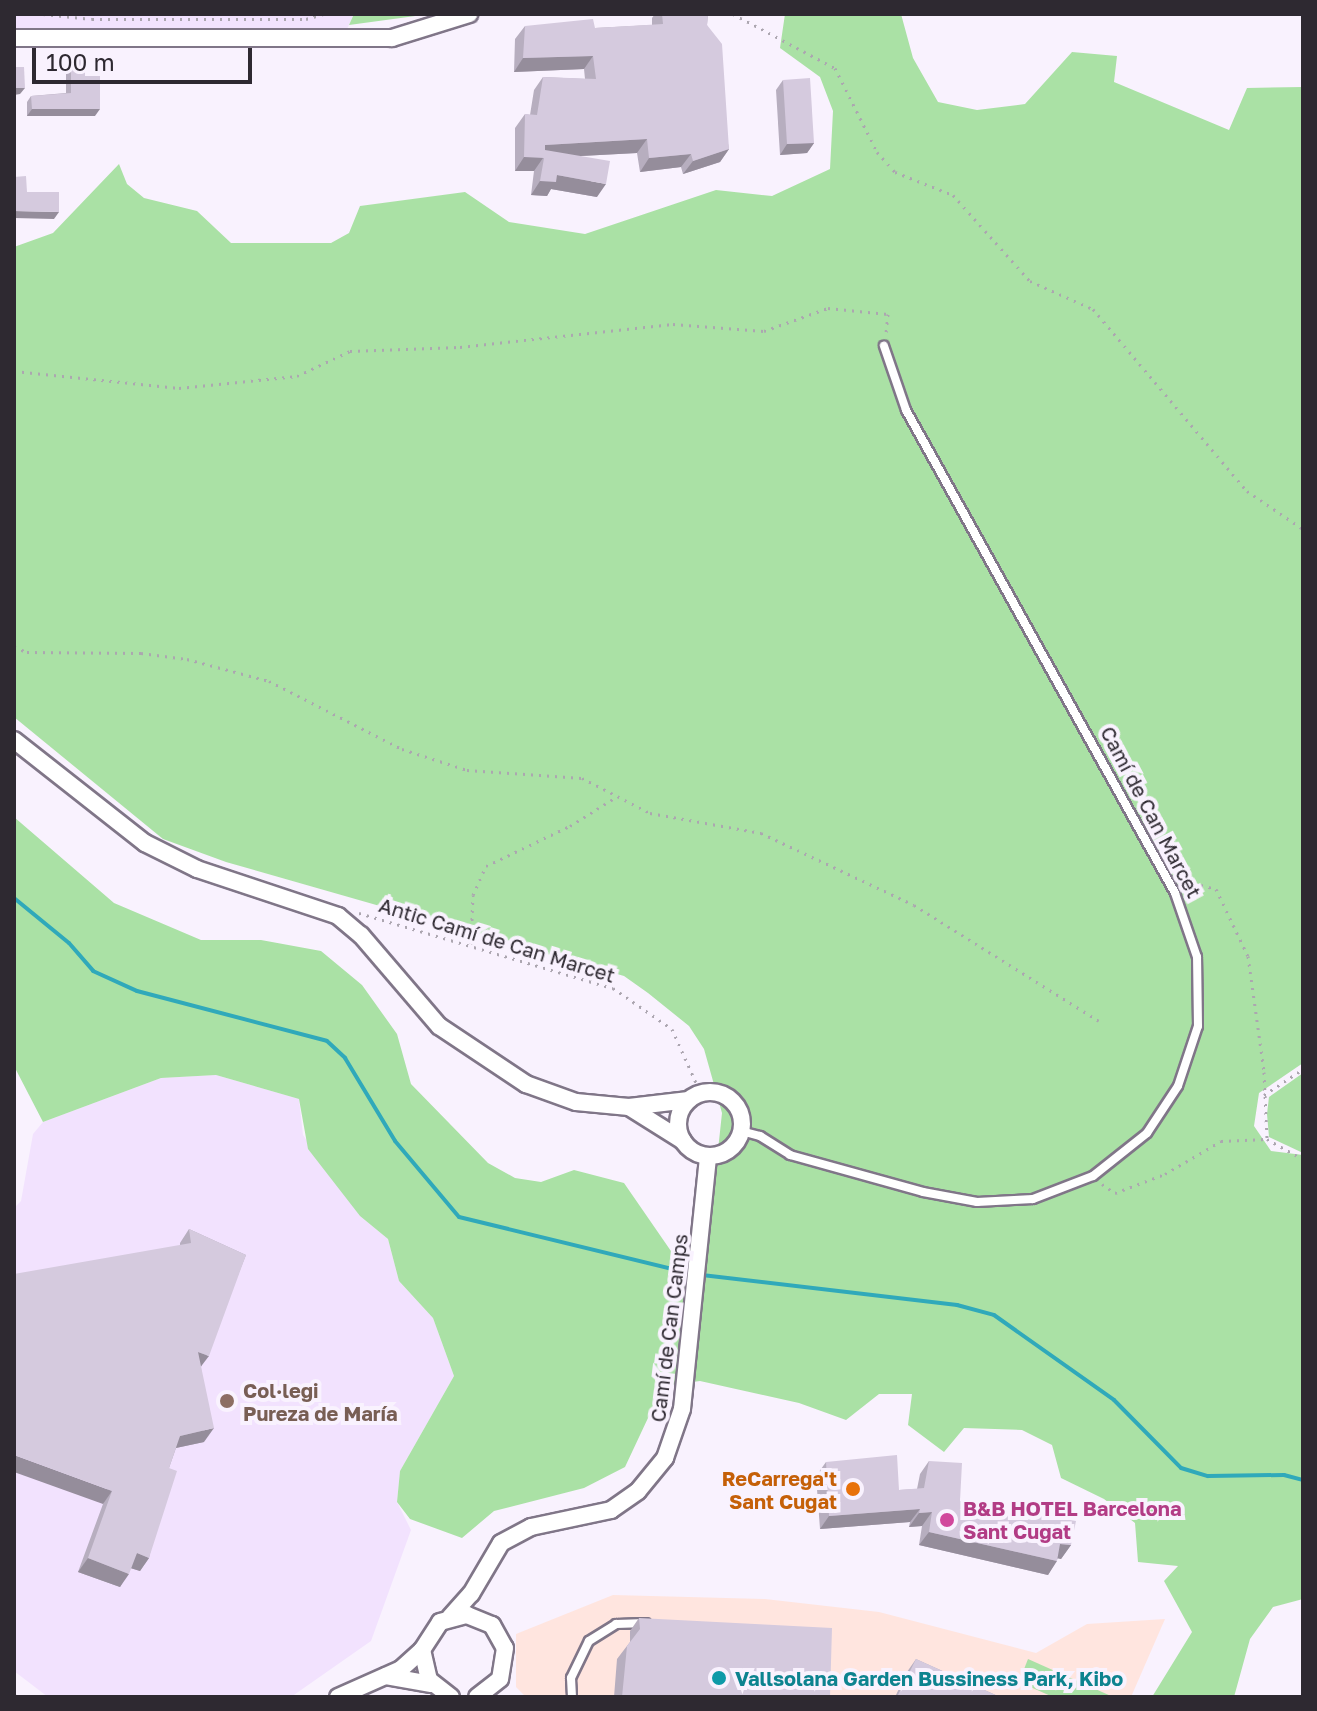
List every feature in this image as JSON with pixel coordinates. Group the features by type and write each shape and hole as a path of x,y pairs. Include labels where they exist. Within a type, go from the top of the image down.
{"street":[{"path":"14,38 392,38 469,14"},
{"path":"14,740 145,843 197,869 338,916 439,1026 487,1062 526,1084 576,1102 629,1107 718,1094 733,1103 741,1131 729,1150 708,1156 629,1107"},
{"path":"684,1142 679,1118 695,1097"},
{"name":"Camí de Can Camps","path":"338,1697 386,1676 422,1650 432,1630 450,1617 477,1580 492,1552 514,1534 611,1510 638,1491 665,1458 682,1409 708,1156"},
{"path":"477,1580 475,1592 487,1622 504,1643 502,1675 508,1697"},
{"path":"450,1617 467,1615 487,1622"},
{"path":"422,1650 431,1684"},
{"path":"477,1697 502,1675"},
{"path":"386,1676 431,1684 451,1697"}],"lane":[{"name":"Camí de Can Marcet","path":"741,1131 760,1136 790,1155 963,1201 1033,1199 1093,1176 1147,1133 1178,1086 1191,1053 1200,984 1197,957 1175,893 906,410 884,346"},
{"path":"572,1697 578,1655 600,1631 616,1624 656,1623"}],"path":[{"path":"43,14 92,19 306,19 323,14"},
{"path":"509,14 522,14"},
{"path":"733,14 835,68 877,152 895,172 953,195 1030,281 1093,309 1247,491 1303,529"},
{"path":"14,371 179,388 297,376 350,351 460,347 673,324 764,331 828,308 888,314 884,346"},
{"path":"14,647 27,652 141,653 187,659 269,681 402,749 467,770 582,778 650,813 761,833 914,905 1099,1021"},
{"path":"471,944 473,895 486,866 570,826 616,797"},
{"path":"1175,893 1201,885 1216,889 1241,936 1252,974 1267,1139"},
{"name":"Antic Camí de Can Marcet","path":"353,911 613,988 672,1029 692,1070 695,1097"},
{"path":"1264,1095 1303,1069"},
{"path":"1093,1176 1115,1193 1165,1174 1221,1141 1267,1139 1303,1159"}],"shaded area":[{"path":"14,14 354,14 343,38 14,33"},
{"name":"Col·legi Pureza de María","path":"216,1075 299,1099 303,1135 360,1216 388,1239 399,1281 433,1318 454,1376 400,1471 397,1502 411,1530 371,1641 291,1697 48,1697 14,1671 14,1208 21,1201 33,1134 43,1122 161,1078"},
{"path":"613,1595 765,1599 879,1612 1036,1653 1087,1624 1165,1619 1131,1697 526,1697 516,1687 516,1634"}],"green space":[{"path":"354,14 430,14 349,25"},
{"path":"785,14 901,14 913,58 938,102 977,110 1025,104 1072,52 1117,56 1114,82 1229,130 1247,88 1303,87 1303,1063 1259,1093 1254,1126 1271,1151 1303,1155 1303,1599 1273,1607 1250,1639 1234,1697 1152,1697 1192,1632 1164,1581 1178,1566 1138,1562 1135,1523 1104,1499 1061,1478 1052,1445 1022,1430 964,1428 944,1452 908,1425 912,1394 879,1394 846,1420 799,1403 700,1381 663,1386 625,1467 584,1488 494,1511 462,1538 410,1519 397,1502 400,1471 454,1376 433,1318 399,1281 388,1239 360,1216 308,1149 299,1099 216,1075 161,1078 43,1122 14,1066 14,817 114,903 201,940 261,940 321,951 362,985 397,1034 411,1084 488,1163 515,1178 541,1182 574,1170 624,1183 673,1254 705,1271 722,1113 704,1049 689,1026 648,993 624,976 226,862 163,839 14,717 14,247 53,233 119,164 127,184 144,198 197,211 231,243 331,243 349,233 360,206 465,192 509,222 585,234 716,190 772,196 830,169 833,111 820,77 780,48"},
{"path":"1303,1073 1303,1153 1269,1137 1267,1114 1269,1097"},
{"path":"1028,1659 1111,1697 1053,1697 1019,1682"}],"building":[{"path":"662,14 708,14 707,25 722,44 729,149 693,161 691,154 649,158 647,139 545,145 545,150 610,161 606,184 557,175 556,182 540,181 544,158 524,157 525,114 537,115 543,77 596,79 593,56 523,58 525,26 593,19 595,28 663,24"},
{"path":"71,55 85,55 85,76 100,76 100,109 32,109 31,96 71,93"},
{"path":"14,67 24,67 25,88 14,88"},
{"path":"810,78 814,143 787,144 783,80"},
{"path":"26,176 27,192 59,192 59,212 14,211 14,177"},
{"path":"189,1229 246,1255 209,1356 198,1352 214,1428 180,1436 169,1468 177,1471 149,1558 137,1553 129,1574 88,1558 112,1491 14,1455 14,1274 191,1243"},
{"path":"897,1455 899,1490 924,1488 929,1461 962,1463 960,1501 1076,1521 1071,1545 1060,1544 1057,1561 929,1532 932,1512 919,1513 920,1509 829,1516 826,1462"},
{"name":"Vallsolana Garden Bussiness Park, Kibo","path":"639,1618 832,1628 830,1697 622,1697 627,1646 640,1629"},
{"path":"916,1659 1000,1697 897,1697"}],"waterway":[{"path":"14,898 69,943 93,971 137,991 327,1041 345,1058 395,1141 459,1217 693,1274"},
{"path":"702,1275 957,1305 994,1315 1114,1400 1181,1468 1208,1476 1284,1475 1303,1480"}],"place":[{"name":"Col·legi Pureza de María","path":"227,1401"},
{"name":"ReCarrega't Sant Cugat","path":"853,1489"},
{"name":"B&B HOTEL Barcelona Sant Cugat","path":"947,1520"},
{"name":"Vallsolana Garden Bussiness Park, Kibo","path":"719,1678"}]}
